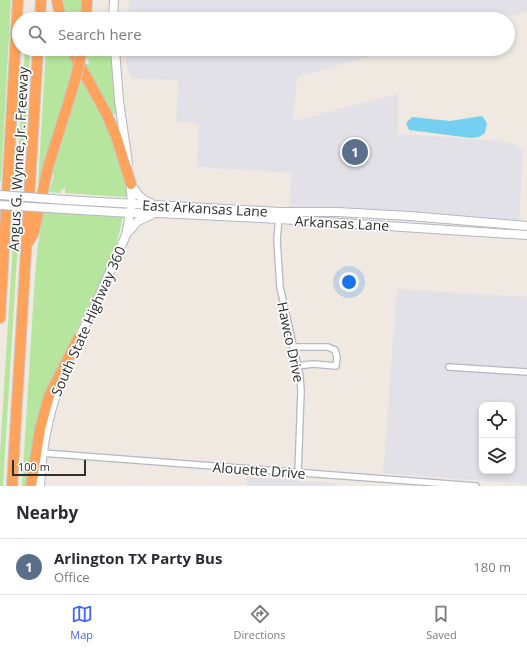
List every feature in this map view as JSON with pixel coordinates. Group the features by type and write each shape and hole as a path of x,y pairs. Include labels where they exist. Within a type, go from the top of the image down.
{"highway":[{"name":"Angus G. Wynne, Jr. Freeway","path":"17,12 18,0"},
{"path":"40,12 41,0"},
{"path":"57,0 60,12"},
{"name":"Angus G. Wynne, Jr. Freeway","path":"0,318 15,56"},
{"name":"Angus G. Wynne, Jr. Freeway","path":"12,486 38,56"},
{"path":"75,56 106,114 122,152 131,184"},
{"path":"26,246 34,232 48,167 70,97 81,56"},
{"path":"31,486 40,429 49,396 79,336"}],"main road":[{"path":"113,12 114,0"},
{"name":"South State Highway 360","path":"40,486 42,453 51,406 67,362 126,235 131,213 131,184 119,102 116,56"},
{"path":"131,184 138,195 145,201 162,205"},
{"name":"East Arkansas Lane","path":"0,196 162,205 279,215 337,212 410,216"},
{"name":"East Arkansas Lane","path":"0,205 131,213 158,213"},
{"path":"126,235 133,224 147,216 158,213"},
{"name":"Arkansas Lane","path":"158,213 279,215 527,235"},
{"name":"Arkansas Lane","path":"410,216 527,226"}],"street":[{"name":"Hawco Drive","path":"279,215 277,240 280,287 300,376 301,404 298,473"},
{"path":"293,346 328,347 335,350 337,357 336,366 313,364 297,366"},
{"path":"449,367 527,372"},
{"name":"Alouette Drive","path":"42,453 476,486"}],"shaded area":[{"path":"129,0 527,0 527,11 515,15 515,12 128,12"},
{"path":"126,56 371,56 297,77 293,121 398,94 398,134 502,141 514,144 523,151 519,221 404,212 289,207 291,173 197,167 199,124 176,122 178,80 131,78 127,67"},
{"path":"397,289 527,297 527,484 383,473"},
{"path":"247,477 337,483 337,486 247,486"}],"green space":[{"path":"0,0 11,0 1,181 0,181"},
{"path":"62,0 83,0 82,12 65,12"},
{"path":"25,56 30,56 22,190 16,190"},
{"path":"46,56 70,56 75,65 41,186 38,185"},
{"path":"111,56 117,113 112,113 84,65 90,63 86,57"},
{"path":"83,80 108,123 127,181 126,197 65,193 65,188 61,190 60,193 49,192 54,175 51,174 80,83"},
{"path":"20,208 3,486 0,486 0,454 15,209"},
{"path":"43,210 58,211 63,215 64,211 121,215 123,217 115,249 56,374 29,486 22,486 34,291 37,253"}],"water":[{"path":"482,116 487,123 485,133 479,137 471,138 409,130 406,123 412,117 450,121"}],"place":[{"name":"Arlington TX Party Bus","path":"355,152"}]}
